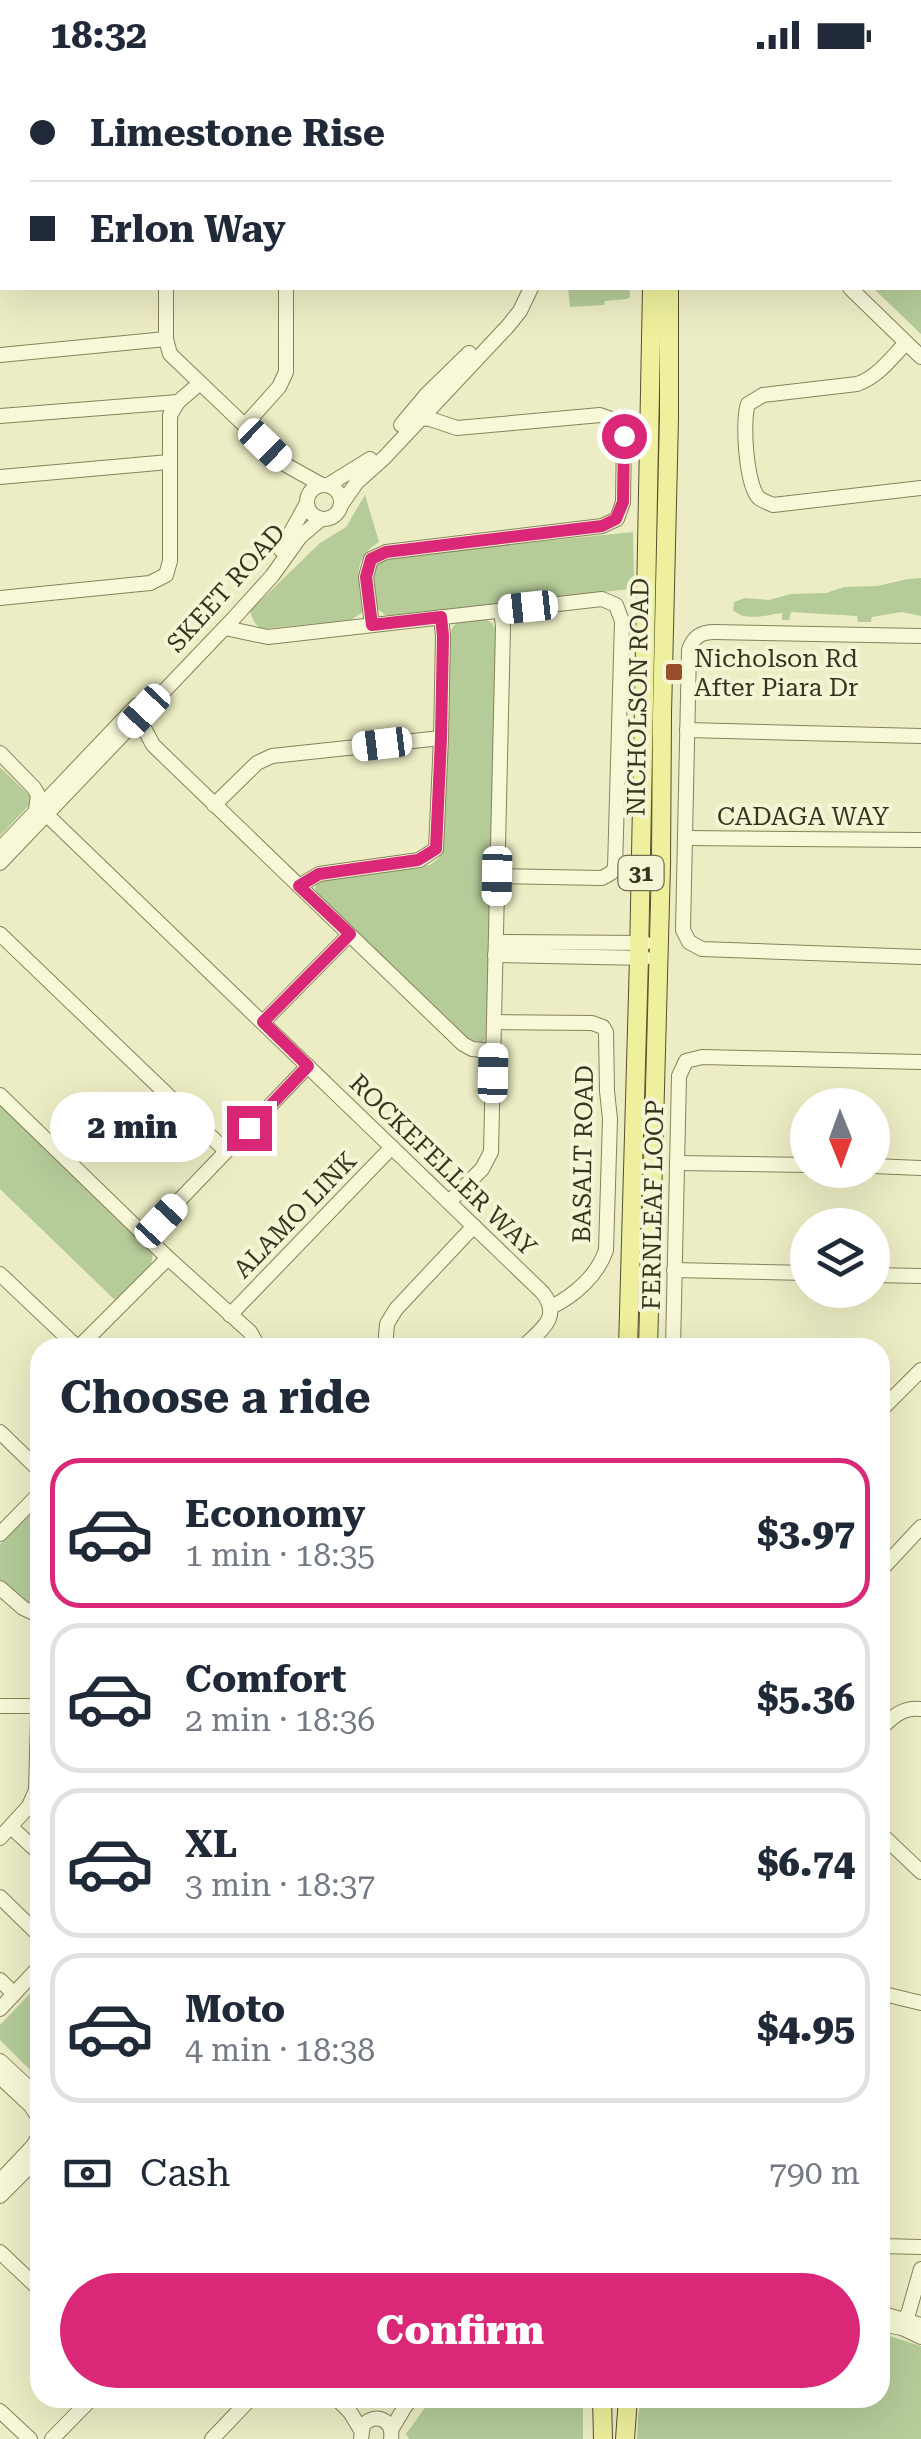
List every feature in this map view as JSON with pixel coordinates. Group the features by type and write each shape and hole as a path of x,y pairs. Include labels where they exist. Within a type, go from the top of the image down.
{"main road":[{"name":"NICHOLSON ROAD","path":"648,1338 652,290"},
{"name":"NICHOLSON ROAD","path":"629,1338 649,951 669,418 669,290"},
{"path":"602,2408 603,2439"},
{"path":"625,2439 627,2408"}],"street":[{"path":"166,290 166,339 170,354 286,465 335,488 341,505"},
{"path":"245,426 279,387 286,372 286,290"},
{"path":"307,502 312,490 361,466 382,448 428,394 508,314 521,290"},
{"path":"286,465 313,515 321,519 334,516 357,482 508,326 530,290"},
{"path":"852,290 921,357"},
{"path":"0,355 166,339"},
{"path":"906,343 866,381 764,395 748,404 744,420 751,485 759,499 773,505 921,488"},
{"path":"0,598 150,583 166,575 170,561 170,414 200,383"},
{"path":"444,392 444,410 454,422 466,426"},
{"path":"0,416 178,402"},
{"path":"372,625 366,577 371,559 386,552 602,526 616,519 623,502 624,436 617,421 600,415 451,428 419,418"},
{"path":"0,477 169,462"},
{"name":"SKEET ROAD","path":"0,864 57,789 270,565 307,502"},
{"name":"SKEET ROAD","path":"0,850 121,736 225,628 300,538 321,519"},
{"path":"225,628 268,637 602,599 616,606 622,621 615,868 602,878 497,876"},
{"path":"243,608 247,624 268,637"},
{"path":"449,1202 482,1169 490,1152 501,610"},
{"path":"299,886 319,874 418,860 436,849 441,617"},
{"path":"921,636 730,632 700,634 694,639 689,650 683,930 689,942 702,949 921,956"},
{"path":"144,711 144,728 153,745"},
{"path":"688,730 921,736"},
{"path":"121,736 153,745 463,1044 494,1051"},
{"path":"214,804 257,763 272,756 441,738"},
{"path":"0,753 38,795 42,813"},
{"path":"21,774 36,784 57,789"},
{"name":"ROCKEFELLER WAY","path":"42,813 392,1146 543,1293 550,1307"},
{"name":"CADAGA WAY","path":"685,838 921,840"},
{"path":"0,934 226,1151"},
{"path":"263,1022 350,934"},
{"path":"496,948 649,951"},
{"name":"BASALT ROAD","path":"494,1022 592,1023 606,1032 610,1118 606,1250 600,1265 571,1296 550,1307"},
{"name":"FERNLEAF LOOP","path":"672,1338 679,1074 686,1062 702,1057 921,1062"},
{"path":"146,1234 308,1066"},
{"path":"0,1095 253,1338"},
{"name":"ALAMO LINK","path":"233,1319 392,1146"},
{"path":"677,1163 790,1165"},
{"path":"890,1167 921,1168"},
{"path":"386,1338 387,1324 396,1308 474,1226"},
{"path":"88,1338 168,1258"},
{"path":"674,1270 790,1273"},
{"path":"0,1274 67,1338"},
{"path":"890,1275 921,1276"},
{"path":"532,1338 548,1322 550,1307"},
{"path":"233,1319 242,1338"},
{"path":"890,1401 921,1370"},
{"path":"0,1432 30,1461"},
{"path":"0,1534 30,1504"},
{"path":"890,1560 921,1527"},
{"path":"0,1588 30,1612"},
{"path":"0,1706 30,1706"},
{"path":"890,1720 910,1708 921,1710"},
{"path":"30,1804 6,1832 30,1848"},
{"path":"890,1843 921,1872"},
{"path":"0,1897 30,1926"},
{"path":"0,2009 30,1977"},
{"path":"0,1980 14,1994"},
{"path":"890,1996 921,2004"},
{"path":"0,2061 30,2089"},
{"path":"0,2076 30,2105"},
{"path":"0,2181 30,2149"},
{"path":"0,2196 30,2166"},
{"path":"890,2246 921,2247"},
{"path":"0,2252 30,2280"},
{"path":"921,2269 910,2324 921,2337"},
{"path":"52,2439 82,2408"},
{"path":"212,2439 241,2408"},
{"path":"346,2408 361,2437"},
{"path":"362,2408 386,2421 392,2435"},
{"path":"361,2437 366,2422 395,2408"},
{"path":"392,2435 406,2408"},
{"path":"0,2411 30,2439"}],"green space":[{"path":"568,290 630,290 627,299 570,307"},
{"path":"875,290 921,290 921,334"},
{"path":"365,495 379,542 360,564 363,612 351,620 261,629 250,611 320,543 346,527"},
{"path":"633,532 634,582 630,589 388,617 375,607 371,581 377,562 387,557"},
{"path":"921,578 921,616 902,612 858,622 857,616 791,612 789,620 782,620 782,613 750,617 733,610 734,602 745,598 769,600"},
{"path":"485,619 498,635 489,1033 484,1041 476,1043 469,1042 317,896 315,888 317,882 327,878 430,865 439,858 443,849 448,640 457,623"},
{"path":"0,767 34,800 0,836"},
{"path":"0,1103 152,1251 147,1273 118,1303 0,1189"},
{"path":"30,1513 30,1606 0,1581 0,1544"},
{"path":"30,1994 30,2070 0,2040 0,2025"},
{"path":"890,2336 921,2346 921,2439 637,2439 640,2408 890,2408"},
{"path":"425,2408 583,2408 583,2439 409,2439 406,2434"}],"place":[{"name":"Nicholson Rd After Piara Dr","path":"674,672"}],"route":[{"path":"249,1128 308,1066 263,1022 350,934 299,886 319,874 418,860 436,849 438,840 441,617 372,625 366,577 371,559 386,552 602,526 616,519 623,502 624,436"}]}
